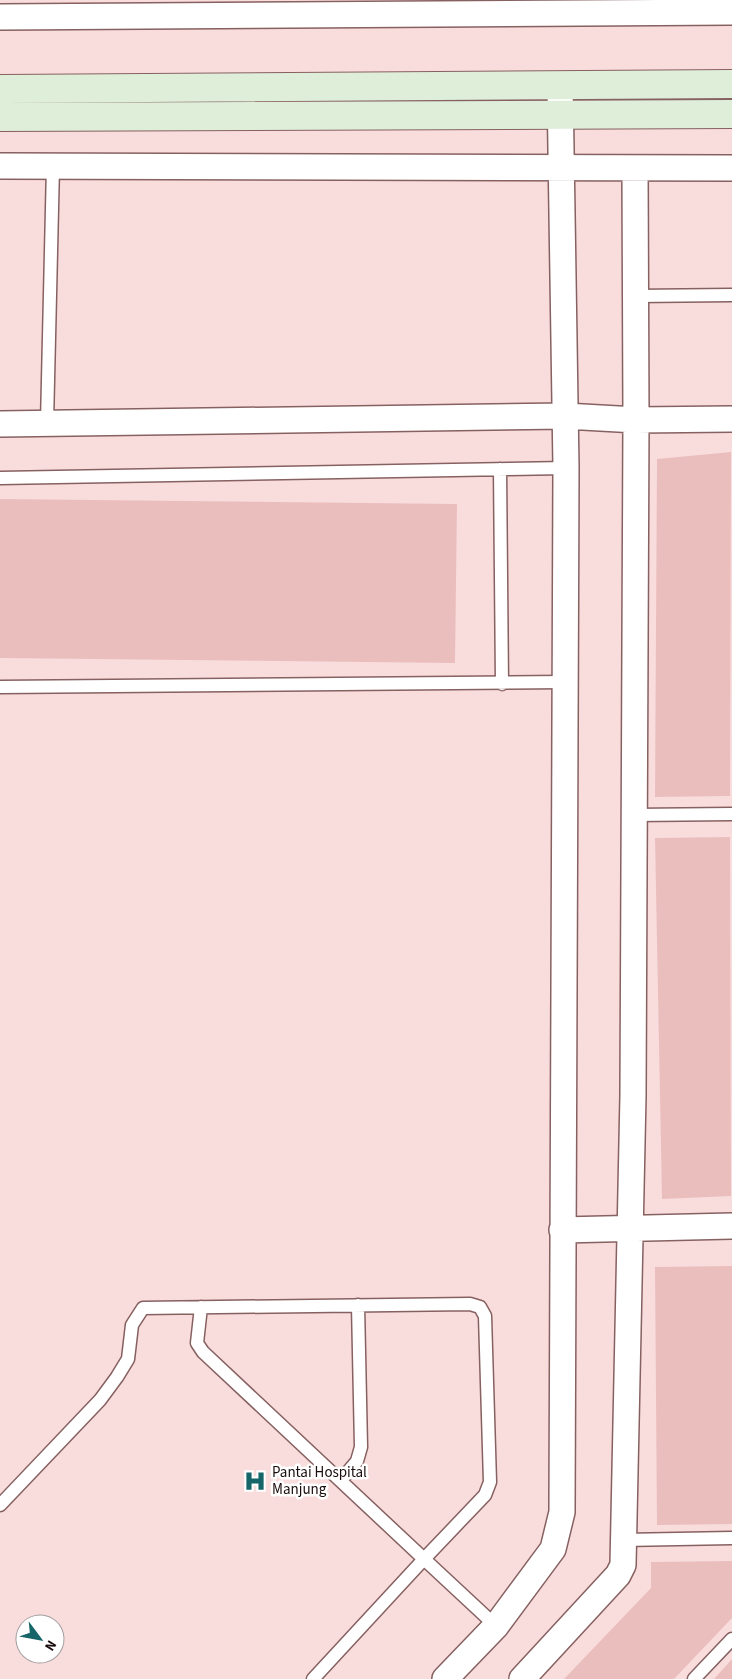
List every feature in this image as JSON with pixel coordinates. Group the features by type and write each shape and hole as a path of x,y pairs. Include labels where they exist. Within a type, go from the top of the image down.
{"street":[{"path":"0,17 97,8 436,8 732,12"},
{"path":"0,89 732,84"},
{"path":"445,1679 496,1626 553,1548 562,1512 566,468 560,86"},
{"path":"0,117 732,114"},
{"path":"0,166 732,168"},
{"path":"522,1679 618,1575 623,1565 630,1230 634,815 635,168"},
{"path":"0,424 565,416 636,420 732,419"},
{"path":"562,1230 630,1230 732,1226"}],"lane":[{"path":"47,423 52,166"},
{"path":"635,296 732,295"},
{"path":"0,478 566,468"},
{"path":"500,469 502,684"},
{"path":"0,687 564,682"},
{"path":"634,815 732,814"},
{"path":"0,1505 100,1400 117,1377 128,1359 132,1325 143,1308 470,1304 480,1307 485,1316 490,1482 484,1494 313,1679"},
{"path":"341,1480 357,1461 361,1447 358,1305"},
{"path":"200,1307 198,1343 203,1352 496,1626"},
{"path":"623,1540 732,1538"},
{"path":"694,1679 732,1639"}],"building":[{"path":"731,452 730,796 655,797 657,459"},
{"path":"0,499 457,504 455,663 0,658"},
{"path":"730,837 731,1196 662,1199 655,838"},
{"path":"732,1266 732,1524 657,1525 655,1267"},
{"path":"732,1561 732,1618 674,1679 564,1679 651,1588 651,1562"},
{"path":"732,1659 732,1679 714,1679"}],"place":[{"name":"Pantai Hospital Manjung","path":"255,1481"}]}
